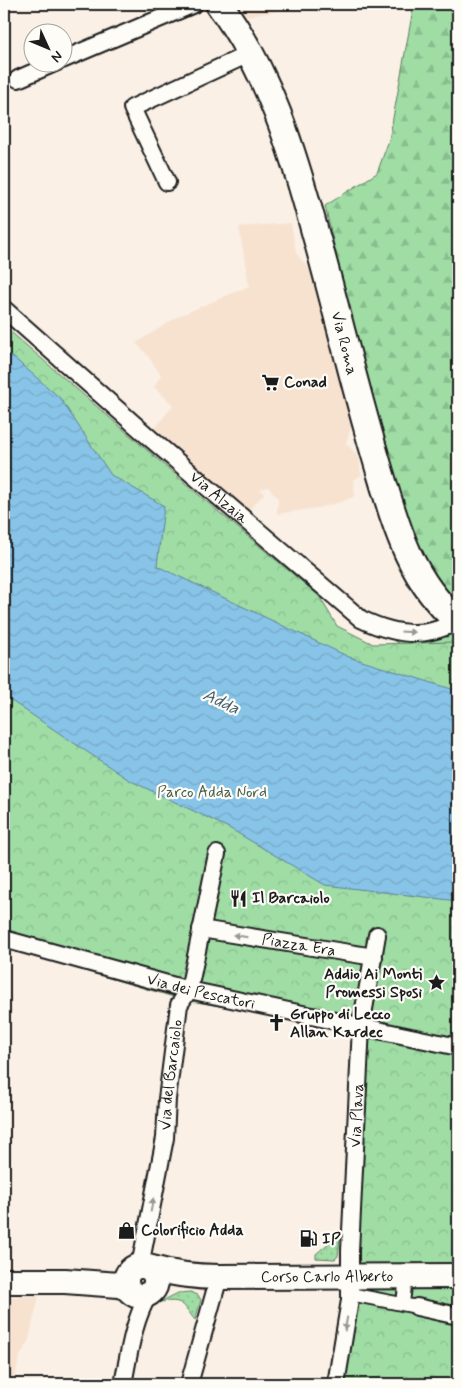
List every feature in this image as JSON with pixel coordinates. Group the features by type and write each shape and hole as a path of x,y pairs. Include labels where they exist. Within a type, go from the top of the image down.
{"main road":[{"name":"Via Roma","path":"219,4 251,53 285,130 298,170 367,428 399,533 409,558 422,581 437,600 458,621"},
{"name":"Corso Carlo Alberto","path":"4,1281 140,1284 164,1272 208,1277 350,1285 406,1276 458,1276"}],"street":[{"path":"72,56 194,4"},
{"path":"167,182 132,108 251,53"},
{"path":"18,79 34,72"},
{"name":"Via Alzaia","path":"4,309 151,439 362,619 387,629 408,632 432,631 458,621"},
{"name":"Via del Barcaiolo","path":"140,1284 141,1260 165,1138 167,1099 179,1005 189,990 217,854"},
{"name":"Piazza Era","path":"201,930 374,957"},
{"path":"374,957 377,935"},
{"name":"Via dei Pescatori","path":"4,939 189,990 458,1047"},
{"name":"Via Plava","path":"336,1384 350,1300 360,1026 374,957"},
{"path":"406,1276 410,1306"},
{"path":"189,1384 208,1277"},
{"path":"123,1384 134,1329 133,1304 140,1284"},
{"path":"350,1285 410,1306 458,1316"}],"shaded area":[{"path":"237,4 298,4 280,11 247,16"},
{"path":"291,223 296,253 310,270 352,424 346,443 359,457 361,475 354,480 355,496 341,502 277,514 278,498 268,487 261,489 264,494 247,512 150,435 173,405 154,387 161,375 145,352 136,343 179,316 249,286 239,227"},
{"path":"39,1296 28,1343 20,1356 13,1384 4,1384 4,1297"}],"green space":[{"path":"414,4 458,4 458,604 445,589 426,560 406,512 376,413 325,206 377,173 389,140"},
{"name":"Parco Adda Nord","path":"4,326 207,502 319,596 337,626 373,644 458,643 458,1384 331,1384 354,1250 358,1029 184,1000 4,947"},
{"path":"453,632 458,636 458,668 403,646 387,635"},
{"path":"336,1237 340,1238 338,1256 335,1259 316,1258 316,1254"},
{"path":"190,1292 198,1295 201,1300 195,1320 182,1304 174,1301 160,1302 178,1293"}],"water":[{"name":"Adda","path":"4,352 14,358 60,398 111,475 164,506 157,566 349,657 458,691 458,901 325,885 229,828 129,780 4,696"}],"place":[{"name":"Conad","path":"270,382"},
{"name":"Il Barcaiolo","path":"238,898"},
{"name":"Addio Ai Monti Promessi Sposi","path":"436,983"},
{"name":"Gruppo di Lecco Allan Kardec","path":"276,1023"},
{"name":"Colorificio Adda","path":"127,1230"},
{"name":"IP","path":"308,1239"}]}
